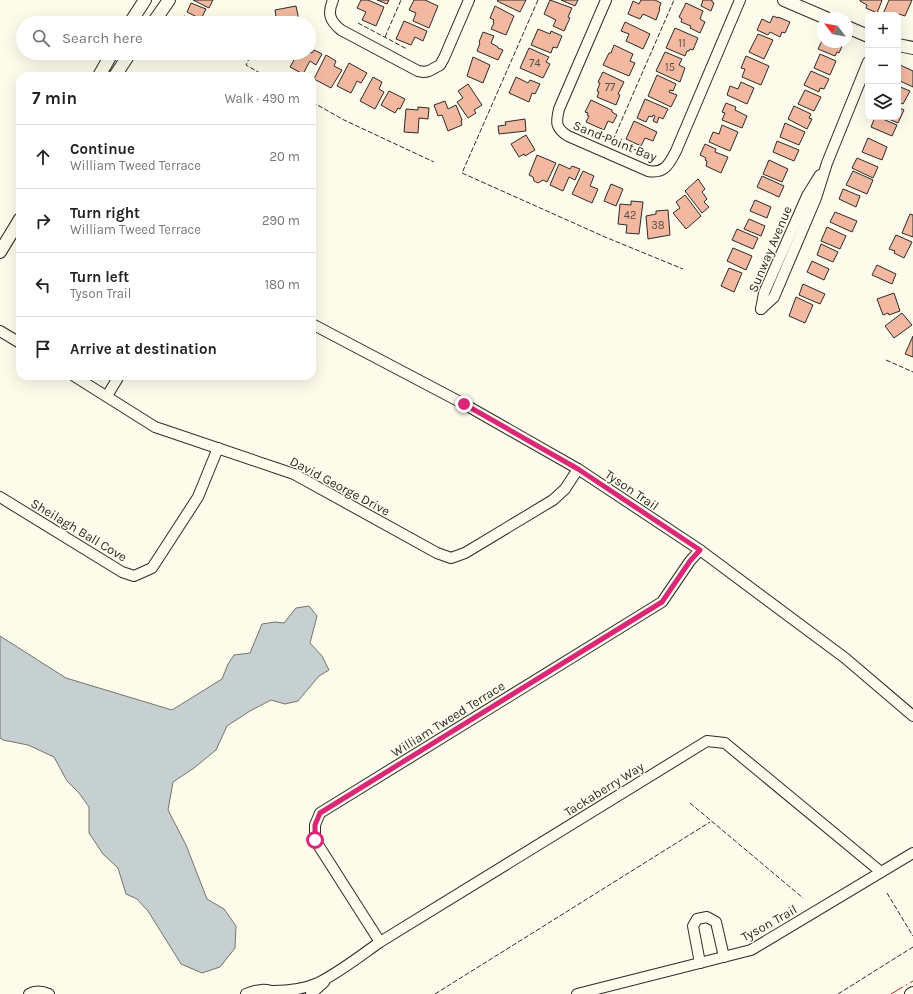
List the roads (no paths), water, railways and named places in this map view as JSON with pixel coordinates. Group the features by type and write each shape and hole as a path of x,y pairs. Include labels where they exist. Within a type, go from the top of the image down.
{"street":[{"path":"135,16 145,0"},
{"path":"158,16 169,0"},
{"path":"333,0 330,14 332,21 341,30 418,71 424,72 436,68 444,58 469,0"},
{"name":"Sand Point Bay","path":"606,0 559,109 556,120 558,128 568,136 648,171 655,172 661,171 667,167 676,151 740,0"},
{"path":"784,0 817,14"},
{"path":"853,30 865,35"},
{"path":"901,46 913,48"},
{"path":"101,72 108,60"},
{"path":"118,72 125,60"},
{"name":"Sunway Avenue","path":"828,163 807,196 764,293 761,309 774,297 816,198 828,163 865,70"},
{"path":"0,252 16,226"},
{"name":"Tyson Trail","path":"316,326 464,404 578,469 700,550 845,658 913,716"},
{"path":"0,331 16,341"},
{"name":"David George Drive","path":"81,380 155,427 294,474 437,553 451,558 465,553 553,500 565,489 578,469"},
{"path":"107,396 117,380"},
{"name":"Sheilagh Ball Cove","path":"0,497 122,572 134,576 152,568 198,497 218,448"},
{"name":"William Tweed Terrace","path":"380,942 315,840 315,825 320,813 662,602 690,561 700,550"},
{"name":"Tackaberry Way","path":"328,977 380,942 707,741 725,743 881,872"},
{"name":"Tyson Trail","path":"580,994 605,990 751,950 913,853"},
{"path":"700,963 693,926 697,919 707,917 716,922 724,957"},
{"path":"246,994 258,989 274,993 287,991 309,986 328,977"},
{"path":"311,994 328,977"},
{"path":"29,994 37,991 49,994"}]}
